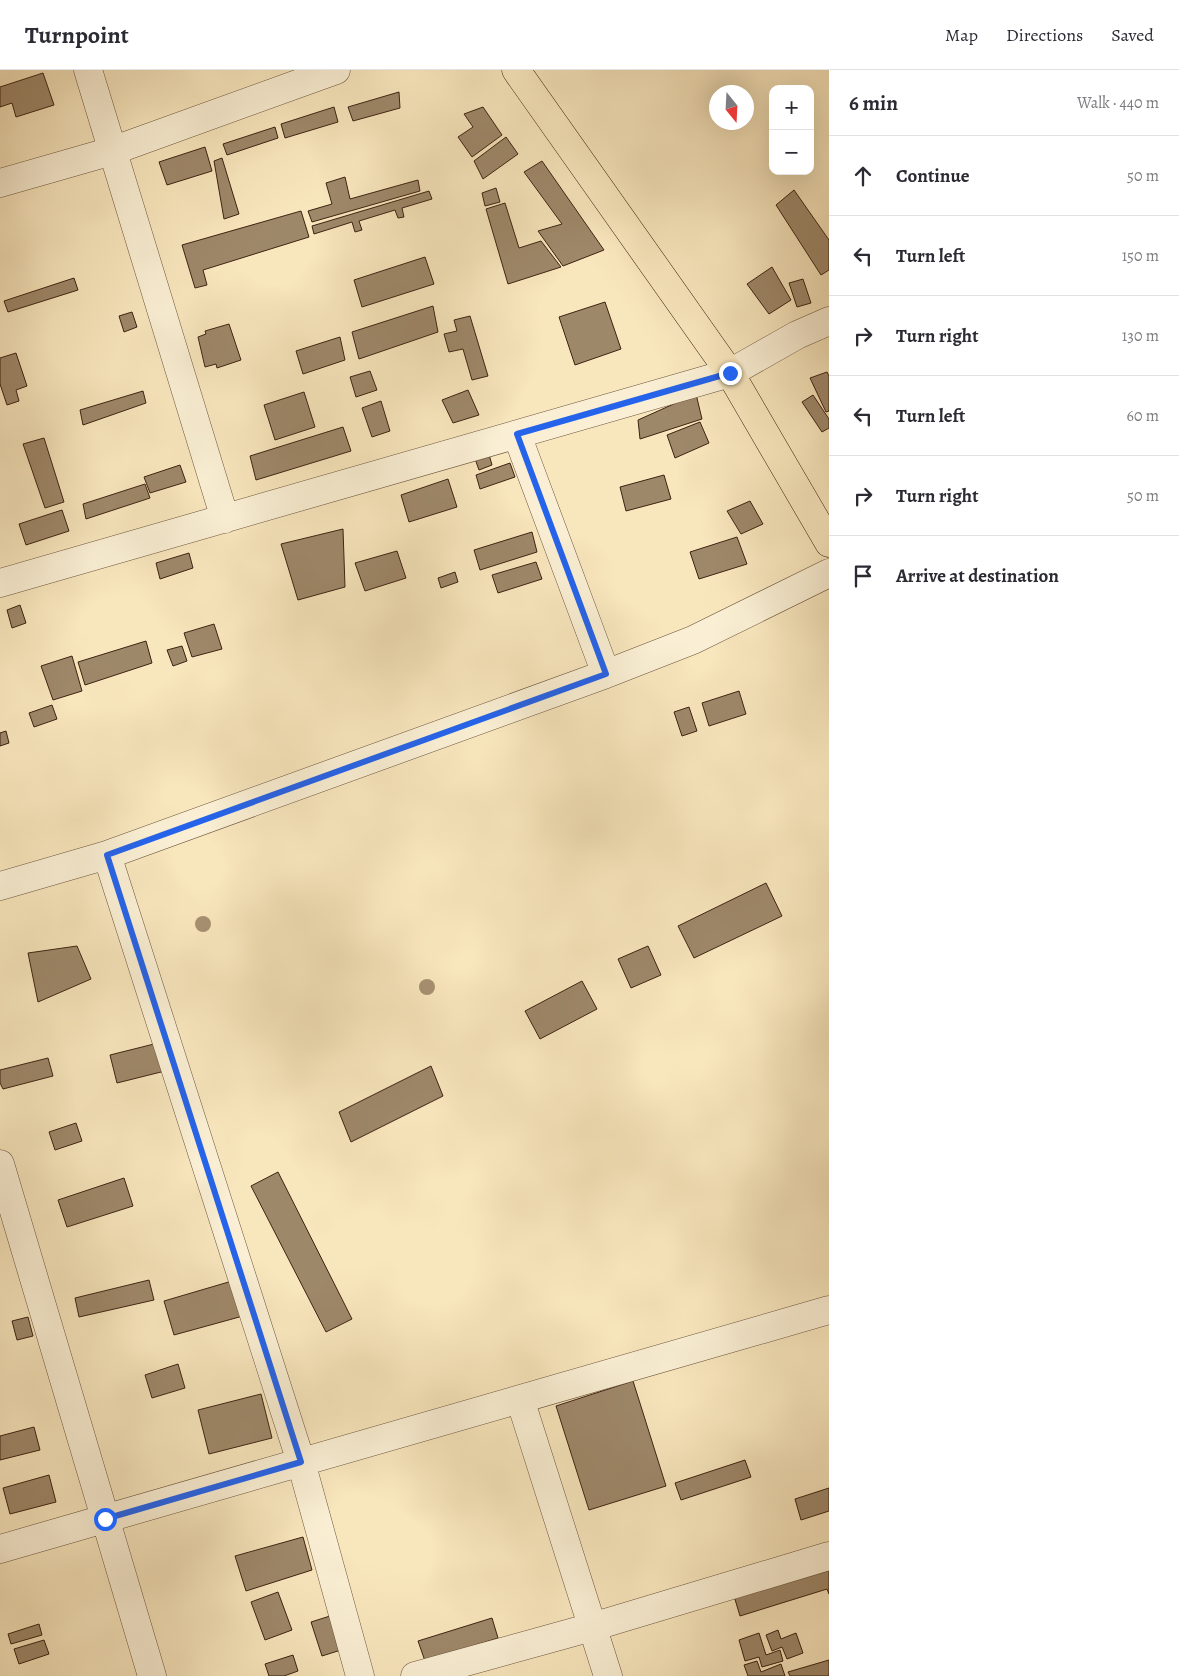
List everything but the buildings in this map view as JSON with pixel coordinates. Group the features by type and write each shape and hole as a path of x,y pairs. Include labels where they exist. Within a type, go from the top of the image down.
{"main road":[{"path":"516,70 730,373 829,543"}],"street":[{"path":"88,70 225,519"},
{"path":"0,183 112,151 336,70"},
{"path":"0,584 730,373 798,335 829,321"},
{"path":"517,434 606,674"},
{"path":"0,886 107,855 606,674 693,640 829,573"},
{"path":"107,855 301,1462 360,1676"},
{"path":"0,1164 152,1676"},
{"path":"0,1549 829,1310"},
{"path":"520,1399 608,1676"},
{"path":"415,1676 829,1556"}],"route":[{"path":"105,1519 301,1462 107,855 606,674 517,434 730,373"}]}
